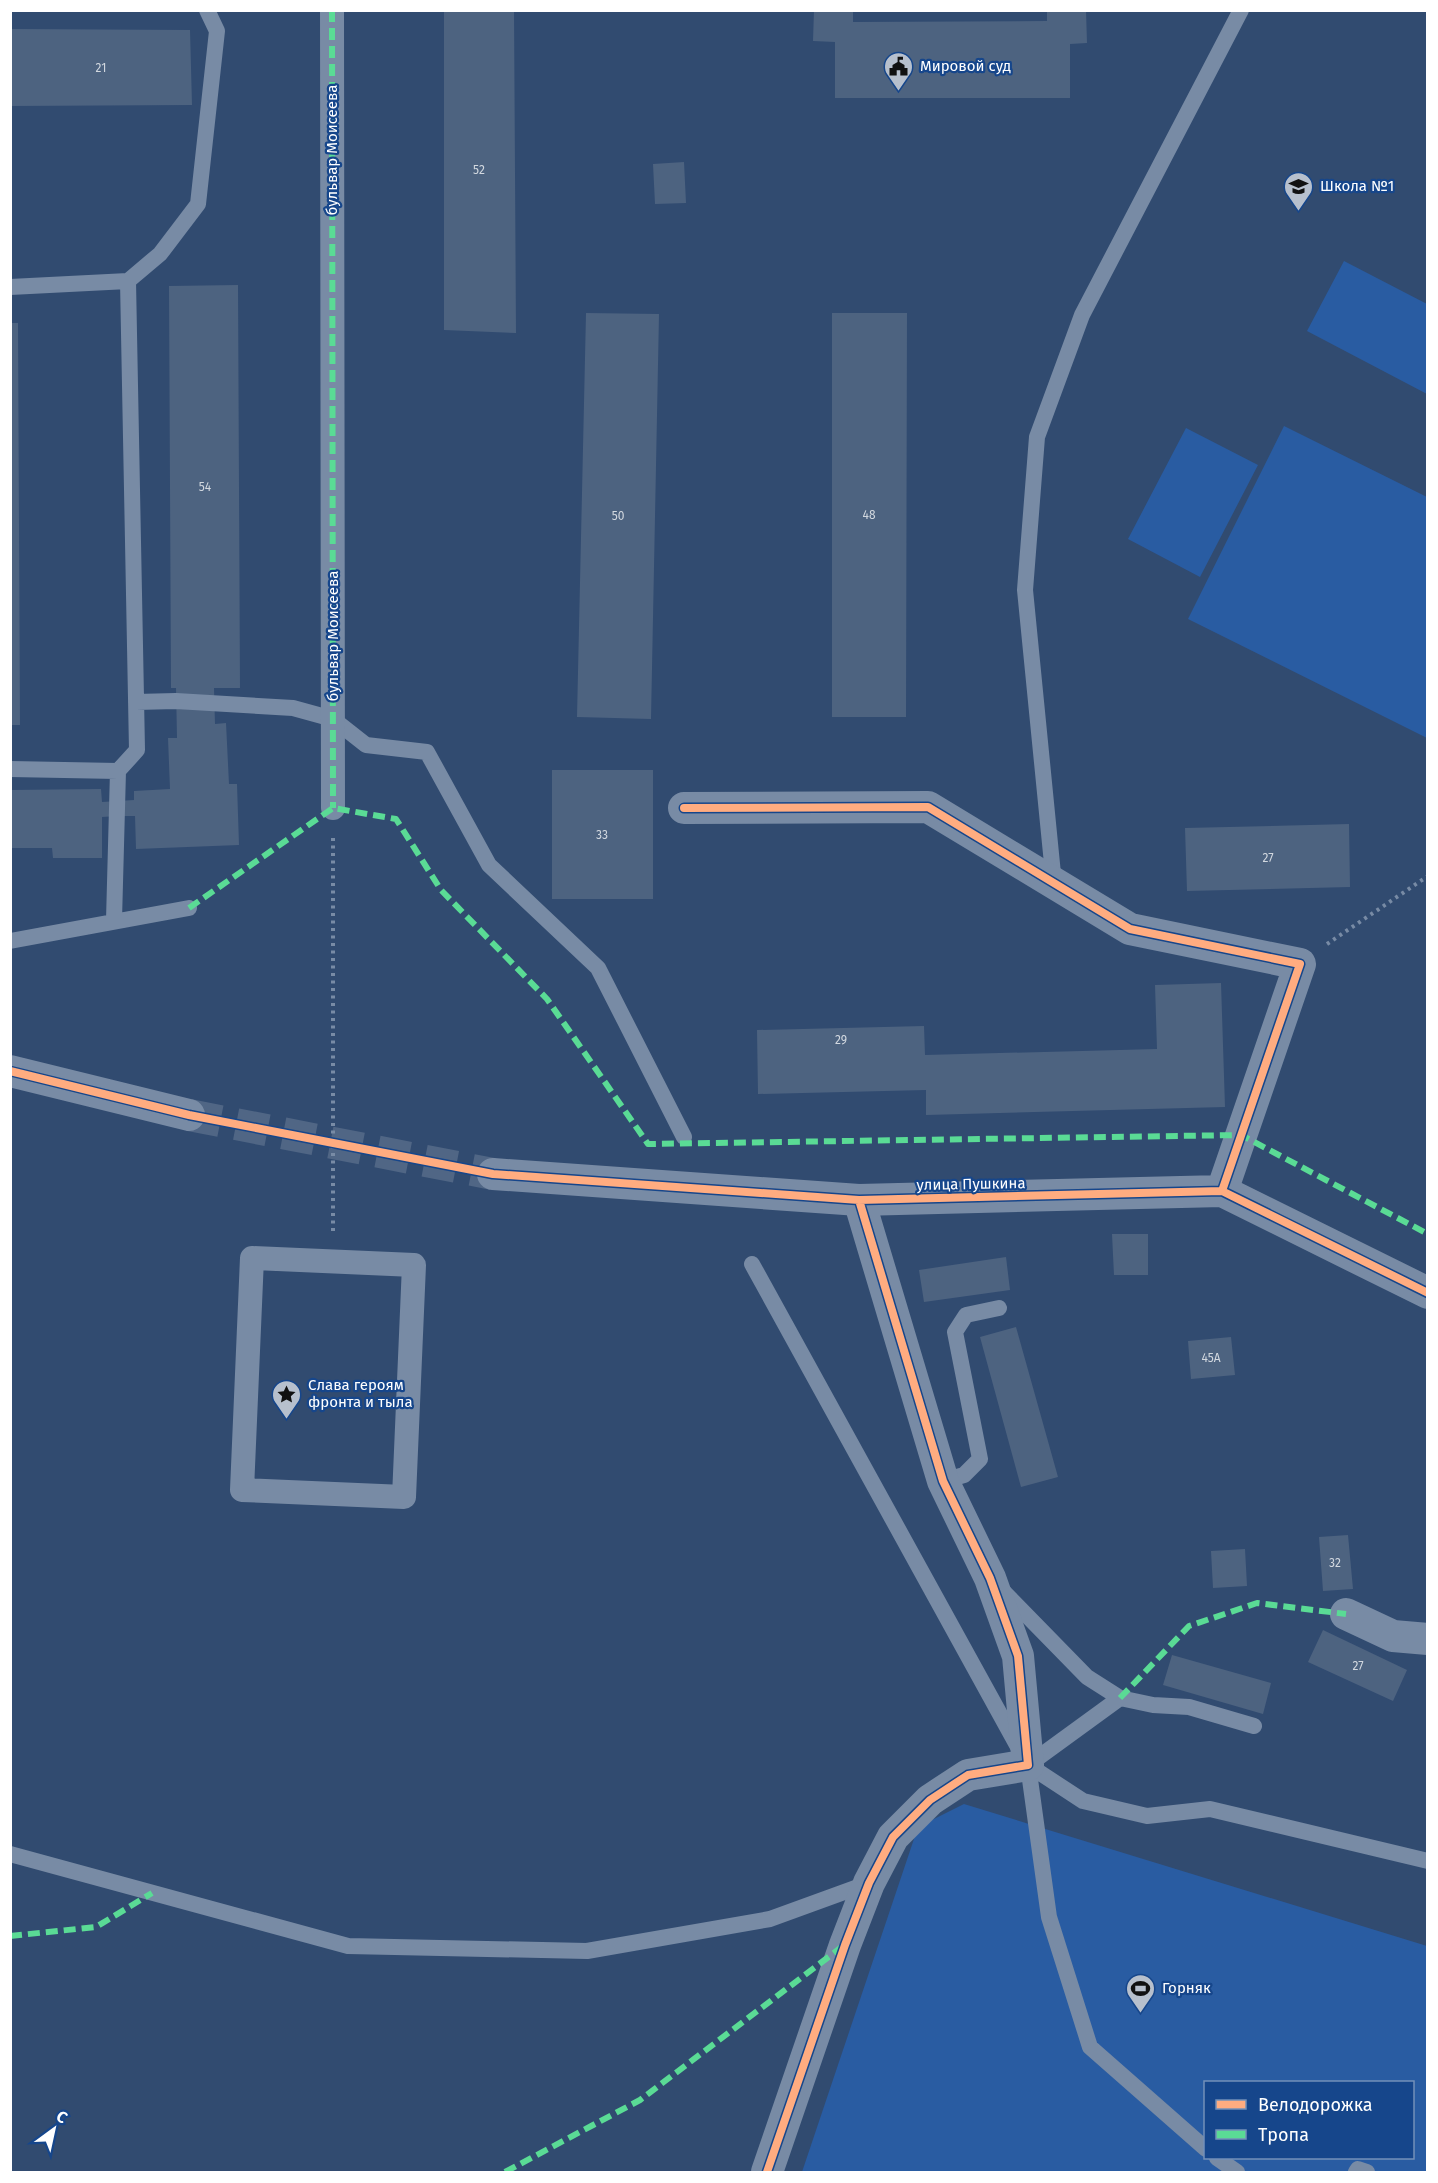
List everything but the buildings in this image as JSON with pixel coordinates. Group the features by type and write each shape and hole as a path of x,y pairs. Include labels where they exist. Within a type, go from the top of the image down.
{"street":[{"name":"бульвар Моисеева","path":"332,10 333,808"},
{"path":"684,808 928,807 1130,929 1300,964 1222,1191"},
{"path":"10,1071 189,1115"},
{"name":"улица Пушкина","path":"493,1174 860,1200 1222,1191 1428,1293"},
{"path":"767,2172 845,1945 869,1883 893,1837 930,1800 968,1775 1028,1765 1018,1656 990,1578 943,1480 860,1200"},
{"path":"252,1258 333,1262 414,1265 404,1497 242,1490 252,1258"},
{"path":"1346,1614 1394,1636 1428,1639"}],"lane":[{"path":"10,287 128,281 160,254 198,204 217,31 207,10"},
{"path":"1054,884 1025,590 1038,437 1082,315 1242,10"},
{"path":"114,920 118,771 137,750 128,281"},
{"path":"136,702 176,701 293,708 333,719 366,744 427,752 489,865 598,968 684,1137"},
{"path":"10,769 118,771"},
{"path":"10,941 189,908"},
{"path":"752,1264 1028,1765 1049,1917 1090,2047 1204,2147"},
{"path":"943,1480 964,1475 980,1459 955,1332 966,1315 999,1308"},
{"path":"990,1578 1087,1677 1120,1698 1153,1705 1189,1707 1254,1726"},
{"path":"1028,1765 1120,1698"},
{"path":"1028,1765 1083,1801 1147,1816 1210,1809 1428,1861"},
{"path":"10,1854 348,1946 587,1951 770,1919 869,1883"},
{"path":"1220,2159 1237,2172"},
{"path":"1356,2172 1358,2169 1367,2172"}],"path":[{"path":"333,808 333,1262"},
{"path":"1300,964 1428,876"}],"shaded area":[{"path":"1344,261 1427,304 1427,394 1307,331"},
{"path":"1284,426 1427,497 1427,738 1188,619"},
{"path":"1186,428 1258,465 1200,577 1128,539"},
{"name":"Горняк","path":"964,1804 1427,1946 1427,2172 802,2172 918,1827"}],"tunnel":[{"path":"189,1115 493,1174"}],"marked path":[{"path":"332,10 333,808"},
{"path":"189,908 333,808 396,819 441,890 547,999 648,1144 1241,1135 1428,1234"},
{"path":"1120,1698 1189,1626 1257,1603 1346,1614"},
{"path":"10,1936 96,1927 152,1893"},
{"path":"505,2172 640,2100 843,1946"}],"cycle path":[{"path":"684,808 928,807 1130,929 1300,964 1222,1191"},
{"path":"10,1071 189,1115 493,1174 859,1200 1222,1191 1428,1293"},
{"path":"767,2172 845,1945 869,1883 893,1837 930,1800 968,1775 1028,1765 1018,1656 990,1578 943,1481 859,1200"}],"place":[{"name":"Мировой суд","path":"899,92"},
{"name":"Школа №1","path":"1299,212"},
{"name":"Слава героям фронта и тыла","path":"287,1420"},
{"name":"Горняк","path":"1141,2014"}]}
